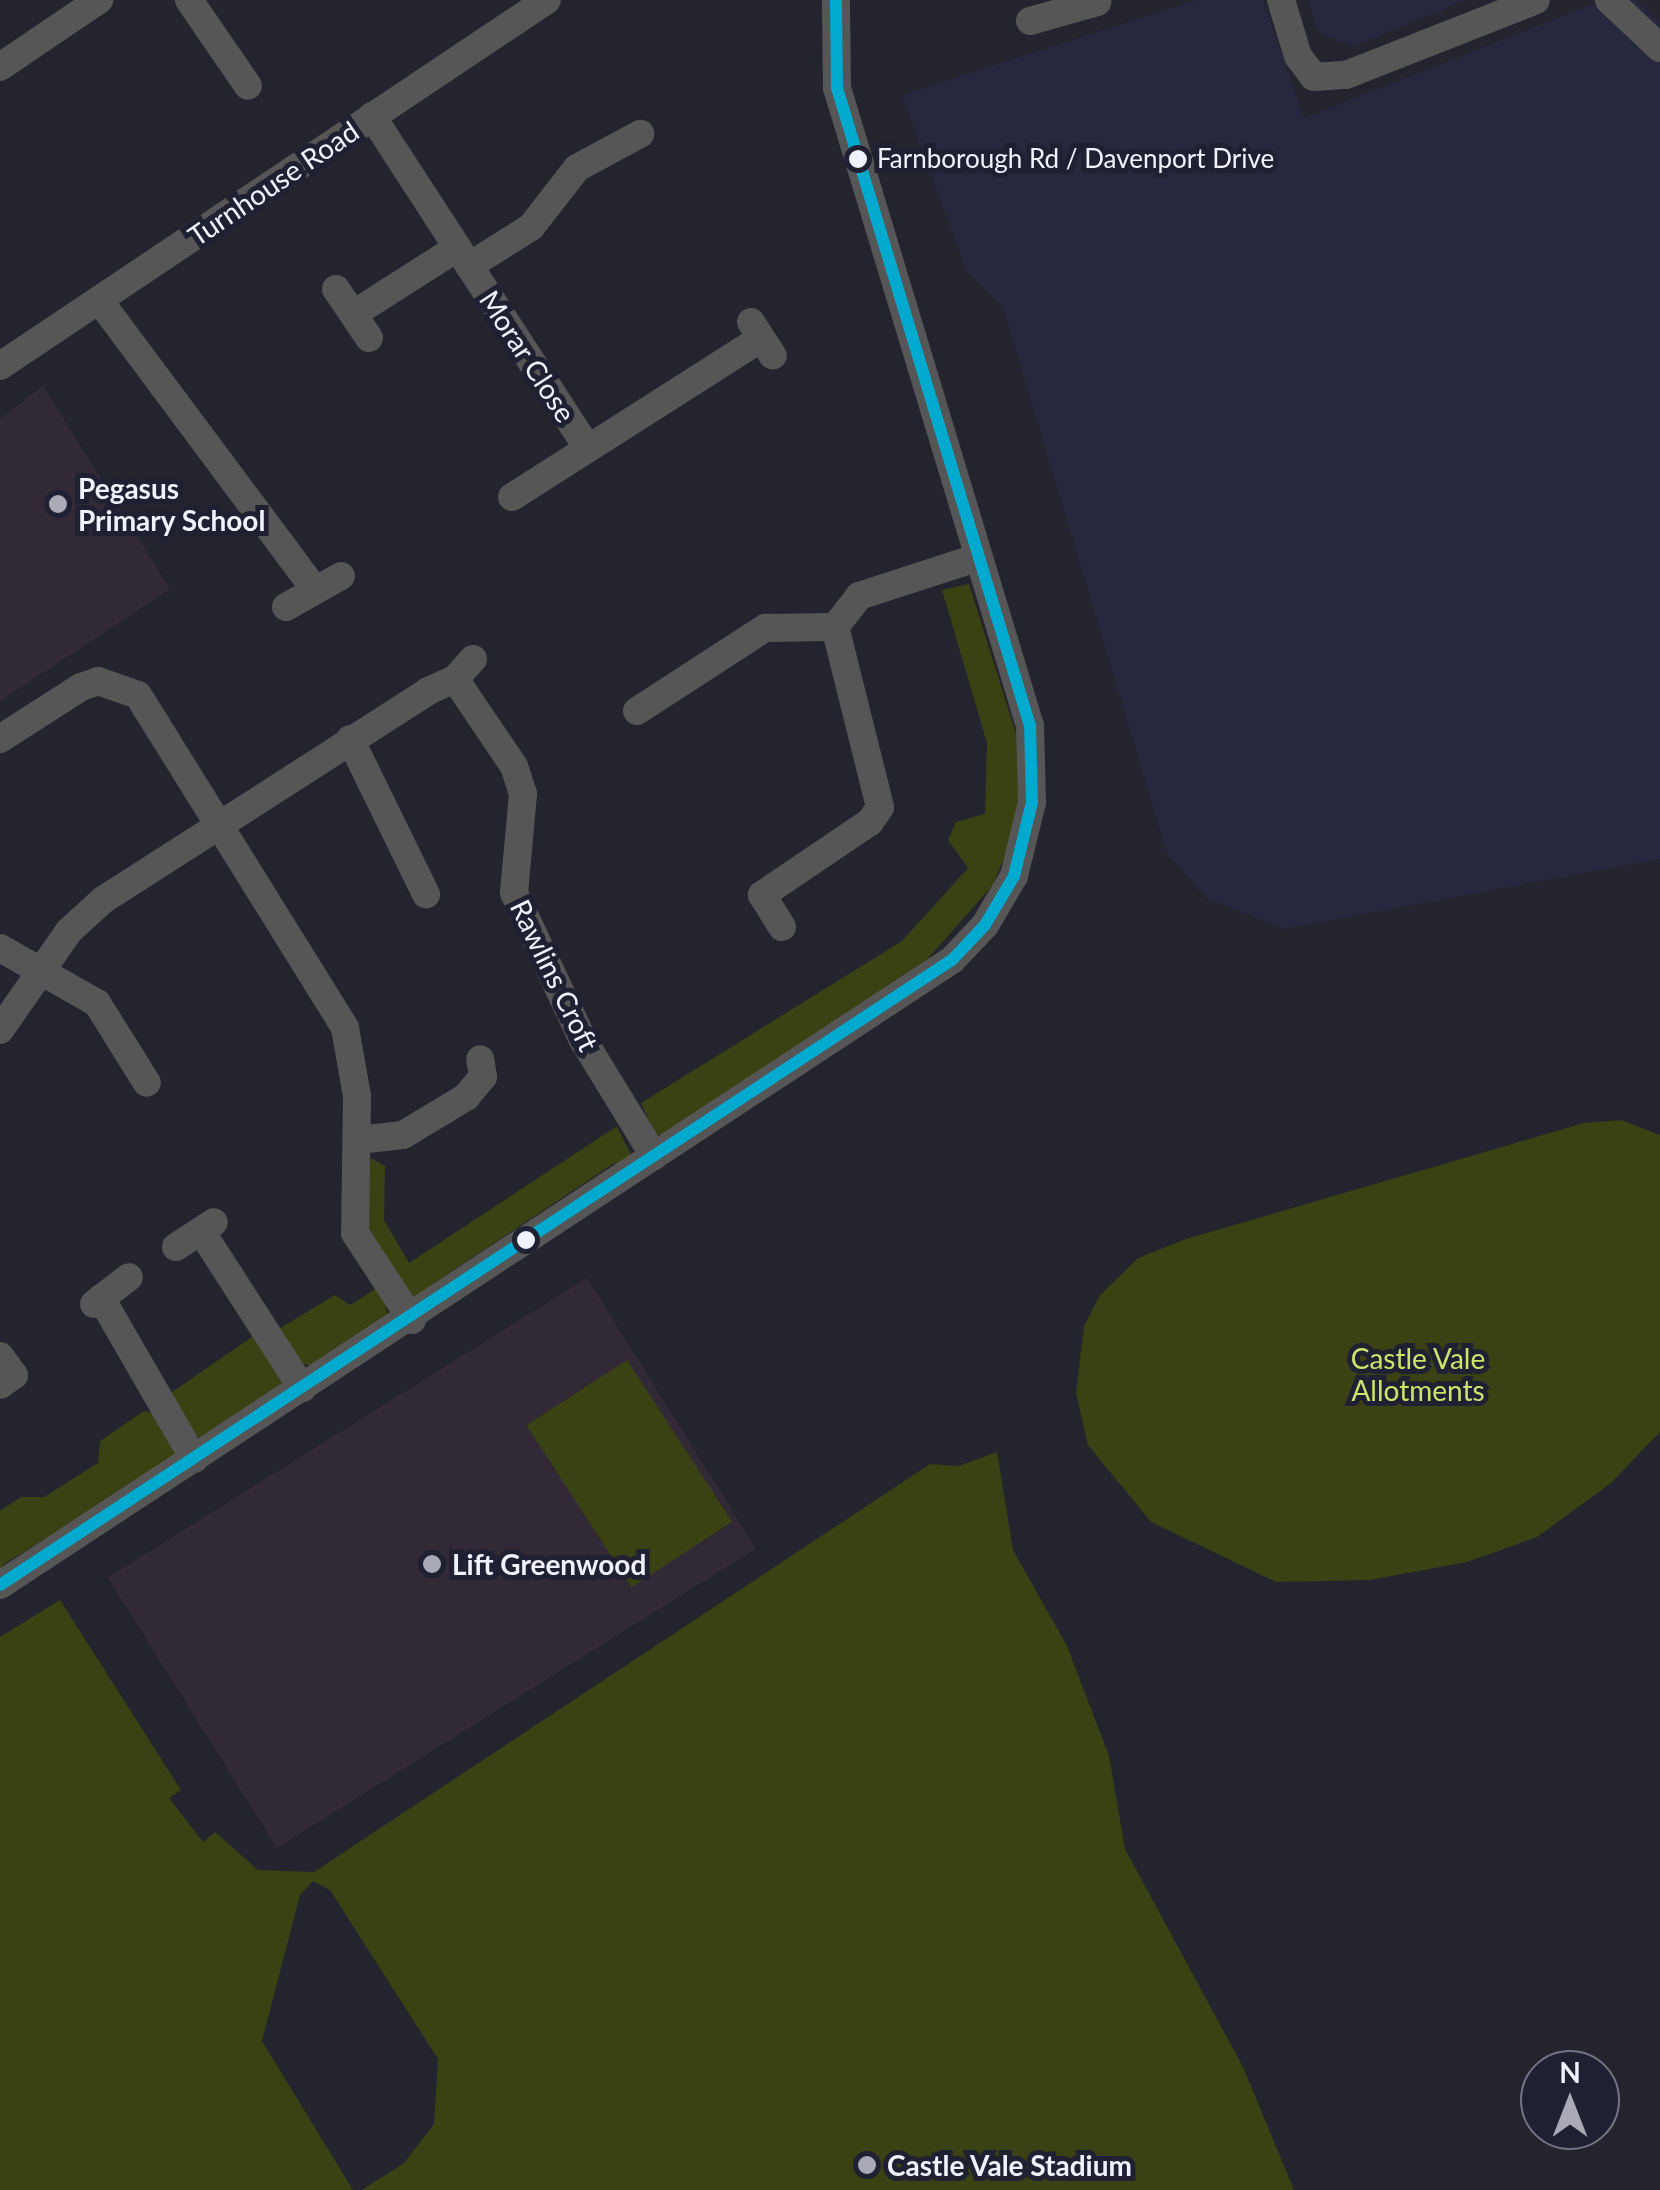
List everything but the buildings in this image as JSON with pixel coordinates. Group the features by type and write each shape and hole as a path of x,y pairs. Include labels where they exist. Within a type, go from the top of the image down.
{"street":[{"path":"0,66 99,0"},
{"path":"189,0 248,86"},
{"name":"Turnhouse Road","path":"0,366 372,116 517,8 547,0"},
{"path":"0,1586 412,1320 952,960 986,925 1014,876 1028,834 1035,763 979,557 837,88 836,0"},
{"path":"1281,0 1298,56 1314,78 1346,75 1536,0"},
{"path":"1609,0 1660,48"},
{"path":"1030,21 1062,6 1097,2"},
{"name":"Morar Close","path":"372,116 586,446"},
{"name":"Morar Close","path":"336,289 362,326 463,257 531,228 577,168 639,133"},
{"path":"99,300 314,590"},
{"name":"Morar Close","path":"512,497 586,446 761,339"},
{"path":"834,627 859,596 979,557"},
{"path":"286,607 341,576"},
{"path":"637,710 765,628 834,627"},
{"path":"782,927 762,895 870,822 880,808 834,627"},
{"name":"Rawlins Croft","path":"0,1030 40,970 103,900 464,669 514,766 524,794 525,818 512,870 519,906 583,1040 654,1156"},
{"path":"0,740 81,687 120,685 138,695 325,1000 352,1061 359,1140 355,1233 412,1320"},
{"path":"350,739 426,894"},
{"path":"0,948 109,1016 148,1084"},
{"path":"359,1140 403,1135 466,1097 483,1077 480,1059"},
{"path":"176,1248 208,1227 302,1388"},
{"path":"130,1277 98,1301 194,1459"},
{"path":"0,1356 14,1375 0,1385"}],"shaded area":[{"path":"1196,0 1263,0 1304,118 1603,0 1636,0 1660,23 1660,859 1284,929 1206,898 1167,853 1003,307 966,270 902,95"},
{"path":"1308,0 1465,0 1353,47 1318,33"},
{"name":"Pegasus Primary School","path":"43,386 170,589 0,701 0,419"},
{"name":"Lift Greenwood","path":"587,1278 756,1549 277,1848 108,1577"}],"green space":[{"path":"969,584 1024,759 1015,833 992,886 924,963 669,1137 655,1134 641,1103 902,941 968,868 948,840 956,822 985,814 987,743 942,590"},
{"name":"Castle Vale Allotments","path":"1621,1120 1660,1135 1660,1432 1611,1483 1537,1537 1467,1562 1370,1580 1276,1582 1151,1522 1088,1445 1076,1393 1084,1326 1100,1295 1138,1258 1186,1239 1584,1123"},
{"path":"617,1126 633,1159 613,1164 431,1285 428,1297 410,1297 365,1231 359,1207 371,1158 385,1166 384,1220 409,1263"},
{"path":"380,1286 388,1316 313,1366 303,1364 277,1330 335,1295 350,1305"},
{"path":"256,1334 283,1375 281,1389 205,1438 191,1435 168,1395"},
{"path":"627,1360 732,1522 631,1587 526,1425"},
{"path":"144,1411 156,1414 175,1450 173,1460 4,1564 0,1577 0,1511 21,1497 44,1497 98,1463 100,1441"},
{"path":"997,1452 1013,1550 1067,1646 1109,1756 1125,1849 1243,2067 1294,2190 362,2190 404,2163 434,2124 438,2059 330,1890 313,1881 300,1895 262,2041 353,2190 0,2190 0,1637 60,1600 181,1790 169,1798 203,1842 215,1832 258,1870 314,1872 930,1464 959,1466"}],"transit line":[{"path":"0,1585 952,960 985,925 1014,876 1032,802 1030,726 837,88 836,0"}],"place":[{"name":"Farnborough Rd / Davenport Drive","path":"858,159"},
{"name":"Pegasus Primary School","path":"58,504"},
{"name":"Lift Greenwood","path":"432,1564"},
{"name":"Castle Vale Stadium","path":"867,2165"}]}
